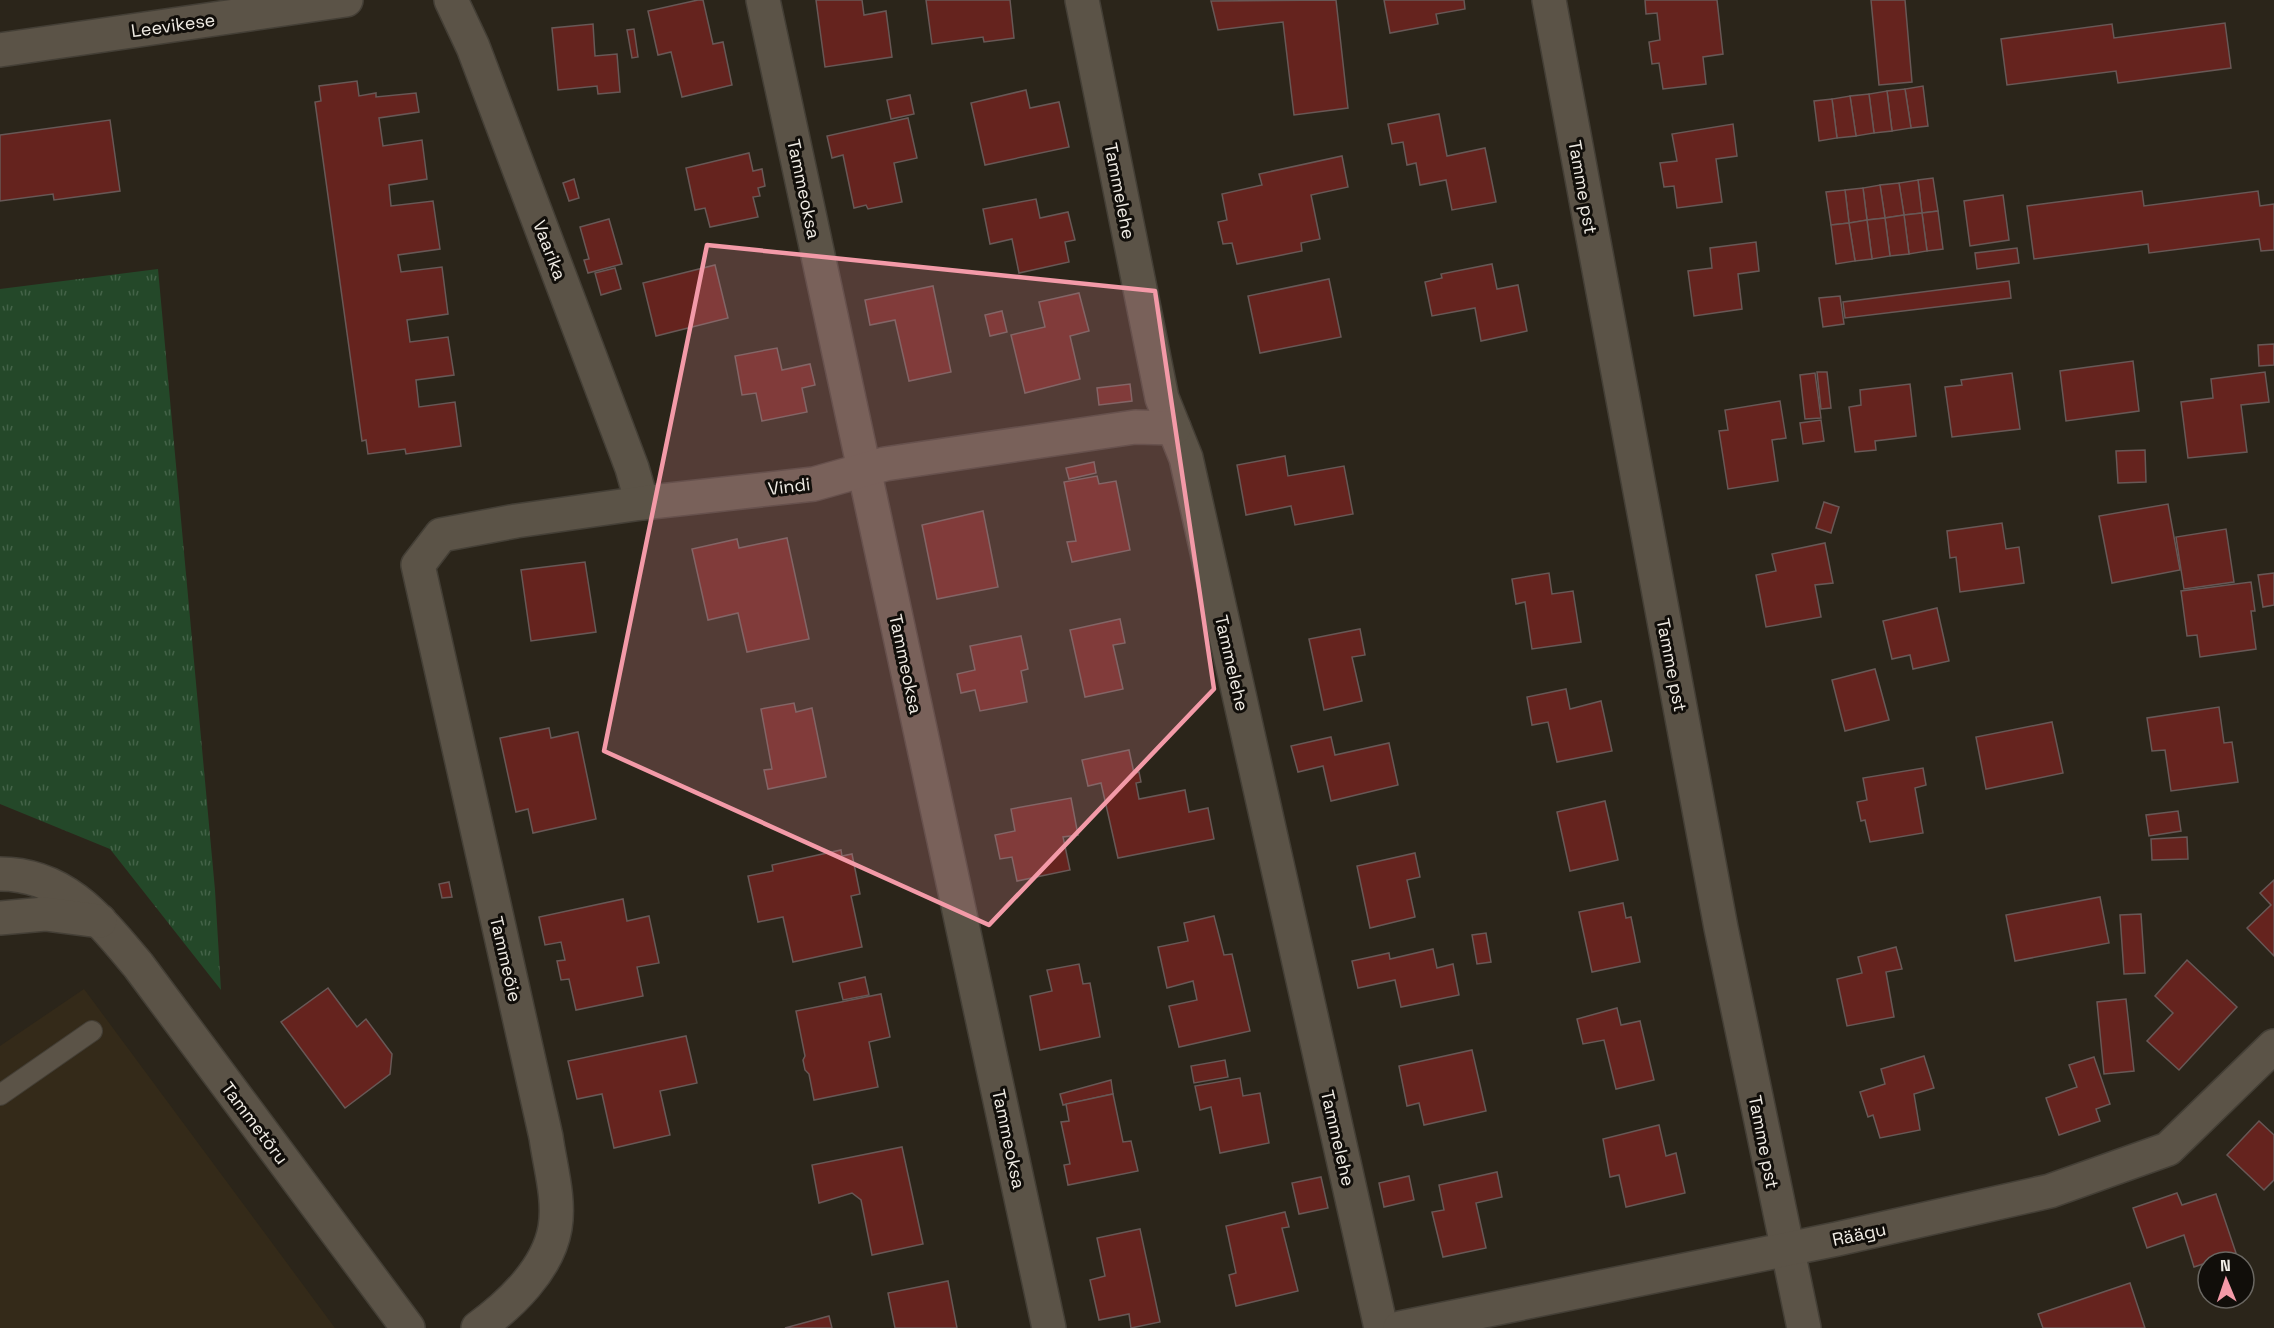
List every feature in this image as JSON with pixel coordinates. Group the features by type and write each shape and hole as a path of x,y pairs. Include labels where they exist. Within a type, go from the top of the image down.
{"street":[{"name":"Leevikese","path":"0,50 346,0"},
{"name":"Vaarika","path":"452,0 473,47 632,468 642,503"},
{"name":"Tammeoksa","path":"763,0 1049,1328"},
{"name":"Tammelehe","path":"1082,0 1162,398 1186,458 1381,1328"},
{"name":"Tamme pst","path":"1549,0 1719,916 1804,1328"},
{"name":"Vindi","path":"418,565 441,535 516,520 814,484 885,464 1135,427 1174,428"},
{"name":"Tammeõie","path":"418,565 546,1137 556,1205 555,1229 544,1258 500,1312 478,1328"},
{"name":"Tammetõru","path":"0,874 48,883 79,902 100,921 138,965 408,1328"},
{"path":"0,918 45,914 100,921"},
{"name":"Räägu","path":"1400,1328 1786,1249 2049,1191 2168,1149 2274,1046"}],"lane":[{"path":"1,1092 92,1032"}],"highlighted area":[{"path":"707,245 1155,291 1214,689 989,925 604,751"}],"shaded area":[{"path":"84,989 335,1328 0,1328 0,1046"}],"green space":[{"path":"158,269 215,890 221,990 110,849 0,804 0,289"}],"building":[{"path":"703,0 713,44 723,42 732,85 682,97 671,52 658,55 648,11"},
{"path":"816,0 862,0 864,15 886,11 892,57 825,67"},
{"path":"926,0 1010,0 1014,38 984,42 983,37 932,44"},
{"path":"1336,0 1348,108 1294,115 1283,22 1218,30 1211,1"},
{"path":"1384,0 1464,0 1465,9 1436,14 1438,24 1390,33"},
{"path":"1645,0 1717,0 1723,54 1703,57 1706,84 1663,89 1659,63 1652,64 1649,42 1660,40 1657,13 1646,14"},
{"path":"1871,0 1905,0 1912,82 1879,85"},
{"path":"2225,23 2231,68 2118,83 2116,71 2007,85 2001,39 2112,24 2114,38"},
{"path":"593,24 595,56 617,54 620,92 598,94 597,86 558,90 552,28"},
{"path":"634,29 638,57 632,58 627,30"},
{"path":"357,81 359,96 376,93 376,97 416,93 419,112 379,118 383,146 422,140 427,179 389,185 391,206 433,201 440,249 398,255 401,272 442,267 448,314 407,320 410,342 448,337 454,375 416,380 419,407 455,402 461,446 406,454 405,449 368,454 366,440 362,441 315,102 321,101 319,86"},
{"path":"1923,86 1928,126 1911,128 1905,89"},
{"path":"1905,89 1911,128 1892,131 1887,91"},
{"path":"1026,90 1030,108 1059,102 1069,147 985,165 971,103"},
{"path":"1887,91 1892,131 1874,133 1869,94"},
{"path":"1869,94 1874,133 1856,136 1850,96"},
{"path":"910,95 914,114 891,119 887,100"},
{"path":"1850,96 1856,136 1837,138 1832,99"},
{"path":"1832,99 1837,138 1819,141 1814,101"},
{"path":"1439,114 1447,156 1485,148 1496,202 1452,210 1446,180 1420,185 1416,163 1407,165 1403,142 1392,144 1388,124"},
{"path":"908,118 917,158 894,163 902,202 868,209 866,205 854,208 843,155 832,158 827,136"},
{"path":"110,120 120,191 54,200 53,194 0,201 0,135"},
{"path":"1733,124 1737,156 1716,159 1722,202 1677,208 1674,186 1664,187 1660,163 1677,161 1672,134"},
{"path":"749,153 753,171 762,169 765,186 758,188 760,196 753,197 758,217 710,227 705,208 695,210 686,168"},
{"path":"1342,156 1348,187 1311,195 1320,239 1301,243 1302,251 1237,264 1232,243 1223,244 1218,222 1227,220 1222,194 1262,185 1259,174"},
{"path":"1933,178 1938,211 1922,213 1918,180"},
{"path":"574,179 579,198 569,201 563,183"},
{"path":"1918,180 1922,213 1904,215 1899,183"},
{"path":"1899,183 1904,215 1885,218 1880,185"},
{"path":"1880,185 1885,218 1867,220 1863,188"},
{"path":"1863,188 1867,220 1849,223 1845,190"},
{"path":"1845,190 1849,223 1831,225 1826,192"},
{"path":"2142,191 2144,206 2258,191 2260,206 2274,204 2274,250 2261,251 2259,239 2149,253 2148,244 2034,259 2027,206"},
{"path":"2003,195 2009,240 1970,246 1964,201"},
{"path":"1036,199 1040,218 1068,212 1075,240 1065,242 1069,262 1019,273 1012,239 990,244 983,209"},
{"path":"1938,211 1943,249 1927,251 1922,213"},
{"path":"1922,213 1927,251 1909,254 1904,215"},
{"path":"1904,215 1909,254 1890,256 1885,218"},
{"path":"1885,218 1890,256 1872,259 1867,220"},
{"path":"609,219 622,264 588,273 584,260 589,259 580,227"},
{"path":"1867,220 1872,259 1855,261 1849,223"},
{"path":"1849,223 1855,261 1836,264 1831,225"},
{"path":"1756,242 1759,271 1738,274 1742,309 1694,316 1688,271 1712,268 1710,248"},
{"path":"2017,248 2019,263 1977,269 1975,253"},
{"path":"1492,264 1497,289 1518,285 1527,331 1481,341 1475,308 1432,316 1425,282 1442,278 1441,274"},
{"path":"715,265 728,318 656,336 643,283"},
{"path":"615,268 621,289 601,295 595,273"},
{"path":"1329,279 1341,337 1260,353 1248,296"},
{"path":"2009,281 2011,298 1845,318 1843,302"},
{"path":"933,286 951,372 909,381 895,320 870,325 865,300"},
{"path":"1079,293 1089,331 1070,336 1080,379 1025,393 1011,335 1045,327 1039,302"},
{"path":"1840,296 1844,324 1823,327 1819,298"},
{"path":"1002,311 1007,332 990,336 985,315"},
{"path":"2274,344 2274,365 2259,366 2258,345"},
{"path":"777,348 782,370 810,364 815,385 802,388 807,412 762,421 756,393 742,395 735,356"},
{"path":"2133,361 2139,411 2066,421 2060,371"},
{"path":"1817,372 1827,372 1831,408 1821,409"},
{"path":"2265,372 2269,402 2241,405 2247,452 2188,458 2181,402 2213,398 2211,379"},
{"path":"1815,373 1821,418 1805,419 1800,375"},
{"path":"2012,373 2020,429 1952,437 1945,387 1962,385 1961,380"},
{"path":"1130,384 1132,401 1099,405 1097,388"},
{"path":"1910,384 1916,436 1875,441 1876,450 1855,452 1849,407 1861,405 1860,390"},
{"path":"1780,401 1786,438 1772,440 1778,481 1728,489 1719,431 1728,430 1725,410"},
{"path":"1821,420 1824,441 1803,444 1800,423"},
{"path":"2145,450 2146,482 2118,483 2116,451"},
{"path":"1285,456 1288,476 1344,466 1353,514 1295,525 1291,506 1246,515 1237,465"},
{"path":"1094,462 1096,473 1069,479 1066,468"},
{"path":"1097,476 1099,484 1116,481 1130,550 1072,562 1067,542 1076,541 1064,482"},
{"path":"1824,502 1839,507 1831,533 1816,528"},
{"path":"2168,504 2180,570 2112,583 2099,516"},
{"path":"983,511 998,587 937,599 922,525"},
{"path":"2002,523 2006,549 2019,547 2024,583 1960,592 1956,557 1950,558 1947,531"},
{"path":"2226,529 2234,582 2184,589 2176,537"},
{"path":"787,538 809,639 747,652 738,613 708,620 692,549 737,539 739,548"},
{"path":"1825,543 1833,583 1815,585 1821,617 1766,627 1756,575 1776,571 1772,554"},
{"path":"585,562 596,632 531,641 521,570"},
{"path":"1549,573 1552,594 1573,591 1581,642 1532,649 1525,602 1516,604 1512,579"},
{"path":"2274,573 2274,605 2263,607 2258,575"},
{"path":"2251,582 2255,611 2251,611 2256,649 2200,657 2197,635 2187,636 2181,591"},
{"path":"1937,608 1949,661 1913,669 1910,655 1892,659 1883,621"},
{"path":"1120,619 1125,643 1113,645 1123,689 1085,697 1070,630"},
{"path":"1360,629 1365,655 1352,657 1362,701 1324,710 1309,639"},
{"path":"1021,636 1028,669 1021,671 1027,702 980,711 975,690 961,693 957,674 975,670 970,646"},
{"path":"1875,669 1889,720 1845,731 1832,680"},
{"path":"1566,689 1570,709 1601,701 1612,751 1557,762 1548,722 1532,725 1527,697"},
{"path":"794,703 796,712 812,708 826,777 768,789 764,770 772,769 761,709"},
{"path":"2219,707 2224,743 2232,742 2238,782 2171,791 2165,750 2152,751 2147,718"},
{"path":"2052,722 2063,773 1986,789 1976,737"},
{"path":"549,728 551,738 578,732 596,819 533,833 528,809 516,812 500,738"},
{"path":"1331,737 1335,755 1389,743 1398,785 1331,801 1323,766 1298,772 1291,746"},
{"path":"1129,750 1134,773 1139,772 1141,782 1136,783 1139,799 1185,790 1189,812 1208,808 1214,839 1118,858 1101,783 1088,786 1082,760"},
{"path":"1923,768 1926,785 1915,788 1923,833 1870,842 1865,820 1861,821 1857,802 1867,800 1863,778"},
{"path":"1071,798 1078,835 1063,837 1070,870 1017,881 1012,857 1000,859 995,835 1015,831 1011,809"},
{"path":"1605,801 1618,860 1570,871 1557,812"},
{"path":"2178,811 2181,831 2149,836 2146,815"},
{"path":"2187,837 2188,859 2152,860 2151,839"},
{"path":"841,850 842,856 852,854 860,894 851,896 862,947 793,962 783,917 758,922 748,876 773,871 772,865"},
{"path":"1415,853 1420,877 1407,880 1415,917 1370,928 1357,866"},
{"path":"2274,880 2274,956 2247,928 2271,905 2260,893"},
{"path":"449,882 452,897 442,898 439,884"},
{"path":"2100,897 2109,943 2015,961 2006,915"},
{"path":"623,899 627,921 649,916 659,963 637,967 643,996 576,1010 569,979 561,980 557,961 565,960 561,942 545,945 539,917"},
{"path":"1623,903 1626,918 1631,917 1640,962 1592,972 1579,912"},
{"path":"2141,914 2145,973 2124,974 2120,915"},
{"path":"1214,916 1224,955 1232,954 1250,1031 1179,1047 1169,1006 1197,1000 1193,981 1167,988 1158,947 1188,941 1184,923"},
{"path":"1486,933 1491,962 1477,964 1472,935"},
{"path":"1896,947 1902,969 1886,972 1894,1017 1847,1026 1837,979 1862,973 1858,957"},
{"path":"1433,949 1437,968 1453,964 1459,995 1401,1007 1395,980 1358,988 1352,961 1389,953 1390,959"},
{"path":"2187,960 2237,1007 2179,1070 2147,1041 2173,1013 2155,996"},
{"path":"1079,964 1083,984 1090,983 1100,1037 1040,1050 1030,996 1052,991 1047,970"},
{"path":"865,977 869,995 843,1000 839,983"},
{"path":"328,988 357,1027 366,1019 392,1054 390,1074 345,1108 281,1022"},
{"path":"881,994 890,1037 869,1042 878,1087 814,1100 809,1074 805,1070 803,1060 805,1056 796,1011"},
{"path":"2126,999 2134,1071 2104,1074 2097,1002"},
{"path":"1617,1008 1621,1025 1640,1021 1654,1080 1616,1089 1604,1040 1583,1044 1577,1019"},
{"path":"686,1036 697,1083 660,1091 670,1135 614,1148 602,1094 577,1099 568,1061"},
{"path":"1472,1050 1486,1111 1424,1125 1419,1103 1407,1106 1399,1066"},
{"path":"1924,1056 1934,1088 1914,1094 1920,1130 1880,1138 1873,1115 1868,1117 1860,1092 1885,1084 1881,1069"},
{"path":"2094,1057 2110,1104 2096,1109 2100,1121 2059,1135 2046,1098 2077,1087 2069,1065"},
{"path":"1225,1060 1228,1077 1194,1083 1191,1066"},
{"path":"1240,1078 1243,1096 1260,1093 1269,1143 1220,1153 1211,1107 1200,1110 1195,1086"},
{"path":"1111,1080 1113,1094 1063,1105 1060,1094"},
{"path":"1113,1094 1123,1142 1131,1141 1138,1171 1068,1185 1064,1165 1070,1164 1061,1122 1069,1121 1066,1104"},
{"path":"2259,1121 2274,1135 2274,1180 2264,1190 2227,1155"},
{"path":"1659,1125 1666,1156 1676,1153 1685,1193 1626,1207 1619,1175 1610,1177 1603,1139"},
{"path":"902,1147 923,1244 872,1255 861,1200 852,1193 819,1203 812,1165"},
{"path":"1497,1172 1502,1197 1476,1203 1486,1248 1443,1257 1432,1212 1444,1210 1439,1185"},
{"path":"1409,1176 1414,1200 1384,1207 1379,1183"},
{"path":"1321,1177 1328,1208 1299,1214 1292,1183"},
{"path":"2177,1193 2182,1205 2216,1194 2235,1250 2196,1250 2196,1266 2194,1267 2184,1235 2147,1248 2133,1208"},
{"path":"1285,1212 1289,1227 1282,1228 1298,1291 1236,1306 1229,1275 1236,1273 1226,1226"},
{"path":"1140,1229 1160,1322 1131,1328 1129,1314 1099,1320 1090,1280 1105,1276 1097,1238"},
{"path":"948,1281 957,1328 895,1328 888,1293"},
{"path":"2130,1283 2145,1328 2043,1328 2038,1314"},
{"path":"829,1316 832,1328 785,1328"}]}
